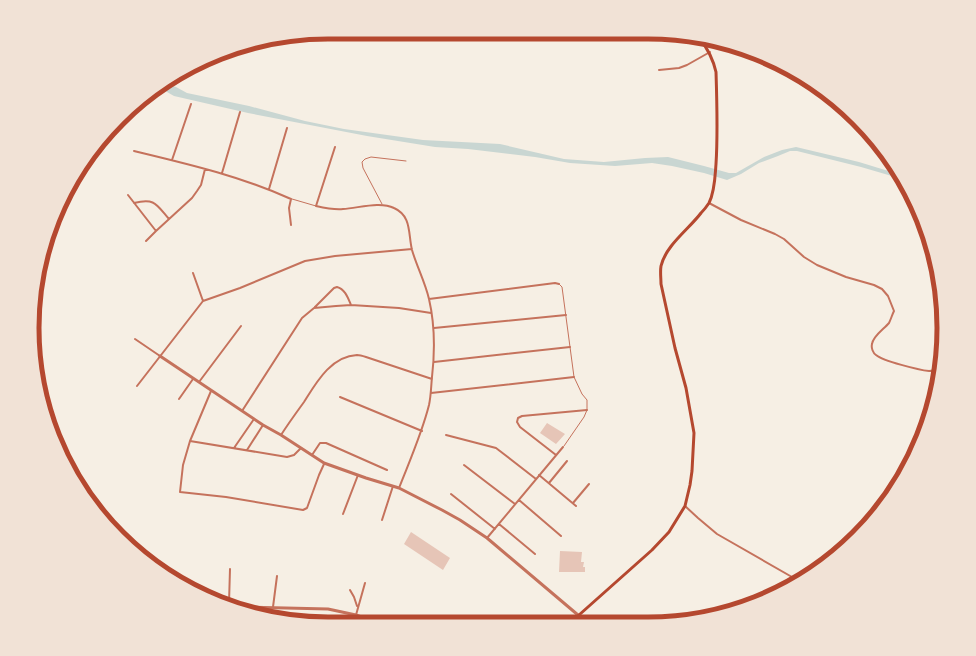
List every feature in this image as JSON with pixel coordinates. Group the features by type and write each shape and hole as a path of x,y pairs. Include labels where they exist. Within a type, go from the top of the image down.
{"main road":[{"path":"578,615 652,550 669,532 685,506 690,485 694,433 686,388 675,348 660,275 661,266 670,248 698,218 709,203 713,190 718,143 716,72 710,52 705,45"}],"street":[{"path":"659,70 679,68 688,65 710,52"},
{"path":"172,160 191,104"},
{"path":"222,173 240,112"},
{"path":"269,189 287,128"},
{"path":"335,146 316,206 333,209 382,204 395,208 401,212 408,224 412,249 429,299 434,328 434,362 431,393 422,431 399,488"},
{"path":"134,151 222,173 269,189 291,199 289,208 292,225"},
{"path":"146,241 197,192 201,185 205,169"},
{"path":"128,195 156,231"},
{"path":"134,203 145,200 152,202 169,219"},
{"path":"709,203 741,220 784,239 817,265 846,277 874,285 882,289 888,296 894,311 889,322 872,343 871,348 874,354 889,361 922,370 934,371"},
{"path":"137,386 203,301 240,288 304,261 335,256 412,249"},
{"path":"193,273 203,301"},
{"path":"429,299 556,283 559,284"},
{"path":"242,411 302,318 336,287 341,288 351,305"},
{"path":"314,308 322,306 351,305 399,308 431,313"},
{"path":"434,328 566,315"},
{"path":"199,382 241,326"},
{"path":"135,339 254,420 281,435 324,463 399,488 460,520 487,538 578,615"},
{"path":"434,362 570,347"},
{"path":"281,435 319,379 334,364 348,357 357,355 366,357 432,379"},
{"path":"431,393 574,377"},
{"path":"179,399 193,379"},
{"path":"211,391 190,440 183,466 180,492 226,497 303,510 307,508 318,475 324,463"},
{"path":"340,397 422,431"},
{"path":"556,455 520,427 517,422 519,416 587,410"},
{"path":"234,448 254,420"},
{"path":"247,450 263,425"},
{"path":"446,435 496,448 536,479"},
{"path":"190,440 287,457 294,455 301,448"},
{"path":"312,455 320,443 326,443 387,470"},
{"path":"487,538 564,447"},
{"path":"549,483 567,461"},
{"path":"464,465 515,504"},
{"path":"343,514 358,475"},
{"path":"539,475 576,506"},
{"path":"573,503 589,484"},
{"path":"382,520 393,486"},
{"path":"451,494 495,529"},
{"path":"519,500 561,536"},
{"path":"685,506 717,534 793,577"},
{"path":"499,524 535,554"},
{"path":"229,600 230,569"},
{"path":"273,607 277,576"},
{"path":"356,615 365,583"},
{"path":"350,590 357,608"},
{"path":"253,607 328,609 361,617"}],"lane":[{"path":"382,204 363,168 362,162 365,158 372,157 406,161"},
{"path":"291,199 316,206"},
{"path":"559,284 562,287 574,377 582,394 587,400 587,410 584,417 564,447"}],"shaded area":[{"path":"171,86 187,93 344,129 423,140 500,144 564,159 604,162 668,157 729,173 736,173 764,157 782,150 796,147 890,171 894,177 797,151 790,151 759,163 741,174 727,180 704,173 652,163 615,166 570,163 468,149 435,147 367,136 248,113 174,96 164,90"}],"building":[{"path":"547,423 565,434 556,444 540,433"},
{"path":"411,532 450,558 443,570 404,544"},
{"path":"560,551 582,552 581,562 584,562 583,567 585,567 585,572 559,572"}]}
